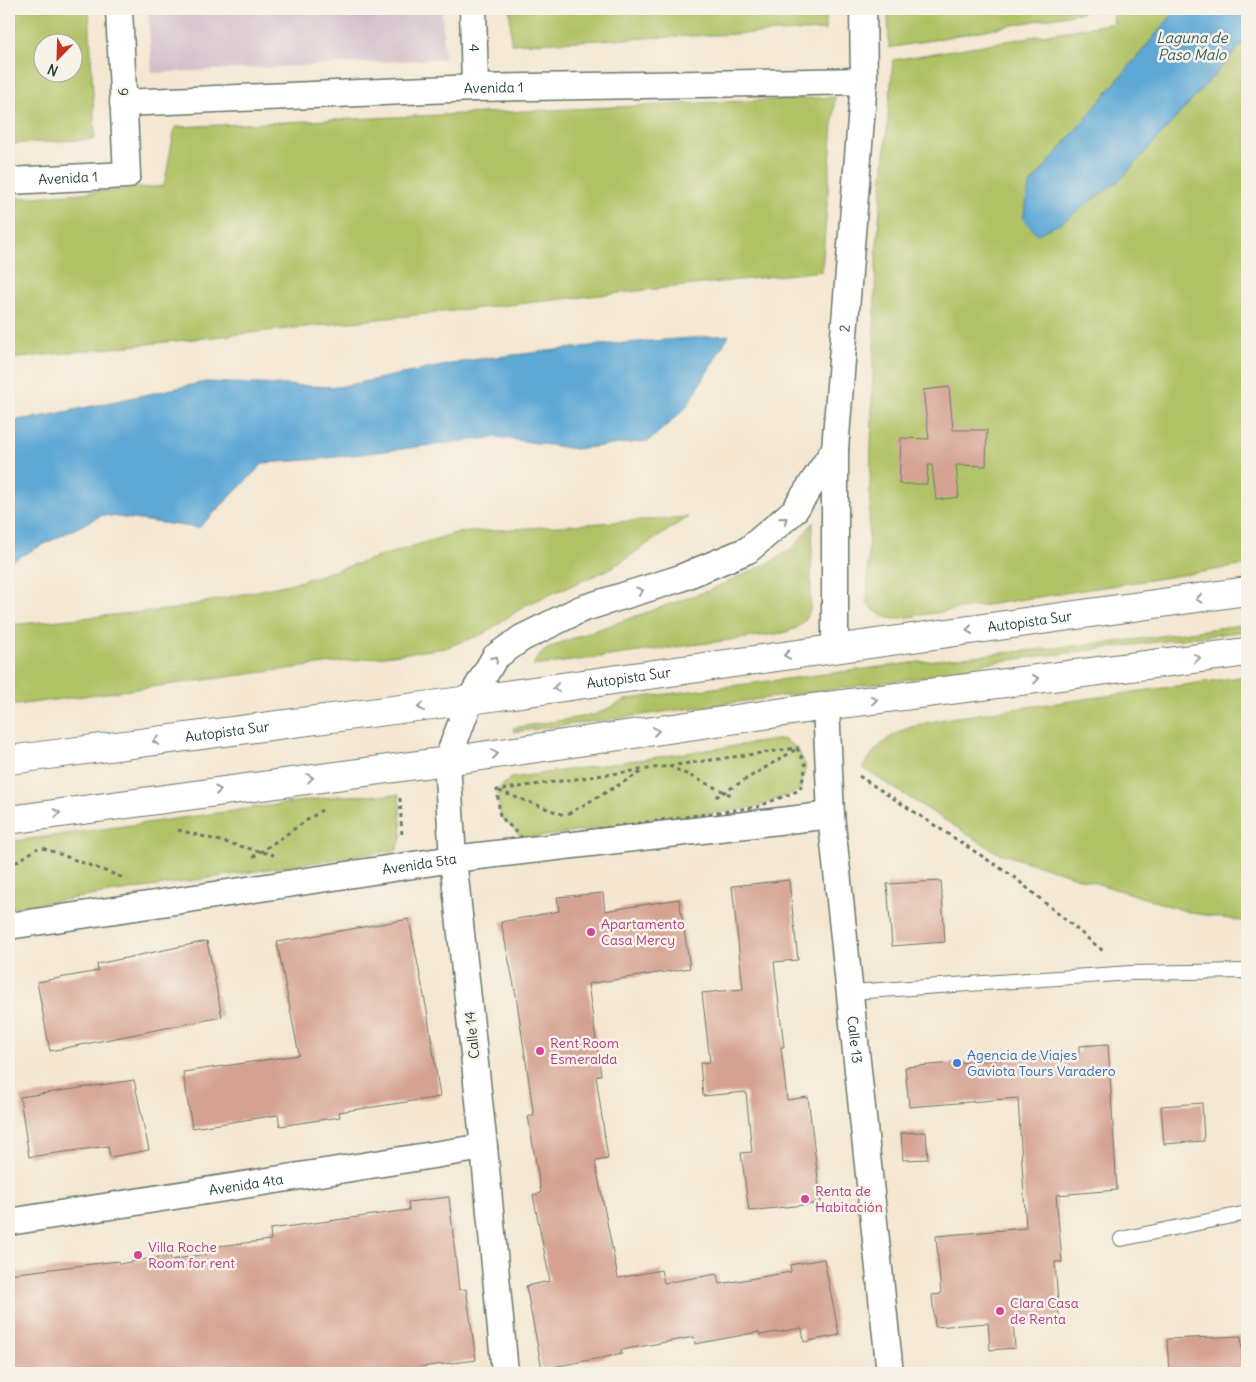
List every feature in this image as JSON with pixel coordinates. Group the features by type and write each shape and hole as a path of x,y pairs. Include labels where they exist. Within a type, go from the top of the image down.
{"highway":[{"name":"Autopista Sur","path":"9,760 470,700 1247,591"},
{"path":"9,820 447,761 826,706 1247,652"}],"street":[{"name":"6","path":"119,9 127,175"},
{"name":"4","path":"473,9 475,88"},
{"name":"2","path":"835,648 835,449 864,81 863,9"},
{"name":"Avenida 1","path":"123,103 475,88 864,81"},
{"name":"Avenida 1","path":"9,181 127,175"},
{"name":"Calle 14","path":"505,1373 484,1147 453,859 447,761 470,700 495,657 522,638 580,609 678,579 748,550 794,511 835,449"},
{"name":"Calle 13","path":"826,706 830,756 831,815 890,1373"},
{"name":"Avenida 5ta","path":"9,926 453,859 831,815"},
{"name":"Avenida 4ta","path":"9,1222 484,1147"}],"lane":[{"path":"851,992 1131,974 1247,971"},
{"path":"1121,1239 1247,1213"}],"path":[{"path":"497,790 797,748"},
{"path":"710,800 797,748"},
{"path":"523,839 757,807 800,790 806,766 797,748"},
{"path":"830,756 1014,877 1131,974"},
{"path":"668,766 732,796"},
{"path":"557,820 645,769"},
{"path":"497,790 574,818"},
{"path":"497,790 500,816 523,839"},
{"path":"749,803 757,807"},
{"path":"681,818 695,809"},
{"path":"247,861 323,810"},
{"path":"593,825 602,828"},
{"path":"169,828 280,856"},
{"path":"523,839 540,829"},
{"path":"9,867 40,847 131,880"}],"shaded area":[{"path":"148,9 442,9 444,59 152,73"}],"green space":[{"path":"9,9 89,9 95,139 9,144"},
{"path":"510,9 826,9 826,30 511,44"},
{"path":"888,9 1083,9 1083,12 889,48"},
{"path":"1113,9 1177,9 1029,186 1121,179 1247,39 1247,565 895,619 883,616 867,603 876,256 893,60 1114,23"},
{"path":"835,97 822,271 9,359 9,199 164,186 175,127"},
{"path":"688,517 610,569 526,605 483,634 445,648 9,706 9,625 174,609 298,582 455,533"},
{"path":"813,522 810,610 803,623 797,627 783,633 533,666 541,654 562,642 710,590 773,561 796,545"},
{"path":"1247,624 1247,631 985,663 948,674 514,732 513,728 594,715 628,699 943,659 1124,641"},
{"path":"1247,676 1247,922 1192,913 996,852 862,768 880,745 910,727 922,724 950,718"},
{"path":"783,739 797,748 806,766 800,790 757,807 523,839 500,816 497,790 511,778"},
{"path":"399,795 402,835 397,850 9,908 9,842 339,796"}],"water":[{"name":"Laguna de Paso Malo","path":"1177,9 1247,9 1247,39 1121,179 1060,224 1037,234 1023,219 1029,186"},
{"path":"729,335 686,408 649,441 575,449 497,437 321,459 264,463 199,528 102,515 9,562 9,421 45,416 205,382 338,387 471,360 599,345"}],"building":[{"path":"949,387 953,430 987,430 986,466 956,465 959,497 936,500 932,465 928,465 927,484 899,484 901,438 929,439 923,390"},
{"path":"789,880 798,960 774,962 784,1047 781,1047 787,1100 808,1097 821,1203 749,1211 741,1153 752,1152 746,1092 703,1096 700,1063 710,1062 702,993 743,989 732,886"},
{"path":"941,881 945,942 892,946 887,884"},
{"path":"603,893 605,911 679,899 690,968 588,984 601,1075 596,1076 608,1159 595,1161 618,1278 661,1270 664,1283 717,1274 719,1284 791,1272 790,1265 824,1259 839,1335 804,1342 802,1328 760,1335 759,1332 695,1344 694,1337 621,1350 622,1354 542,1369 526,1286 550,1281 533,1195 541,1193 528,1116 534,1116 516,995 501,922 559,911 557,897"},
{"path":"409,919 427,1011 440,1097 339,1112 340,1117 280,1126 278,1115 192,1128 183,1072 299,1055 277,942"},
{"path":"207,941 222,1017 50,1051 37,982 98,971 97,964"},
{"path":"1108,1044 1117,1190 1056,1195 1062,1262 1055,1262 1059,1317 1013,1321 1015,1348 990,1350 988,1323 935,1327 932,1295 941,1294 936,1236 1026,1228 1018,1098 909,1107 905,1067 1079,1053 1079,1046"},
{"path":"134,1080 149,1150 110,1157 108,1146 29,1157 20,1097"},
{"path":"1202,1103 1204,1141 1164,1144 1161,1106"},
{"path":"926,1132 928,1159 903,1160 901,1133"},
{"path":"449,1197 459,1290 466,1289 476,1360 373,1373 9,1373 9,1274 118,1261 119,1264 170,1255 171,1260 211,1253 210,1247 271,1240 270,1229 409,1210 408,1202"},
{"path":"1241,1336 1243,1373 1169,1373 1167,1339"}],"place":[{"name":"Apartamento Casa Mercy","path":"591,932"},
{"name":"Rent Room Esmeralda","path":"540,1051"},
{"name":"Agencia de Viajes Gaviota Tours Varadero","path":"957,1063"},
{"name":"Renta de Habitación","path":"805,1199"},
{"name":"Villa Roche Room for rent","path":"138,1255"},
{"name":"Clara Casa de Renta","path":"1000,1311"}]}
